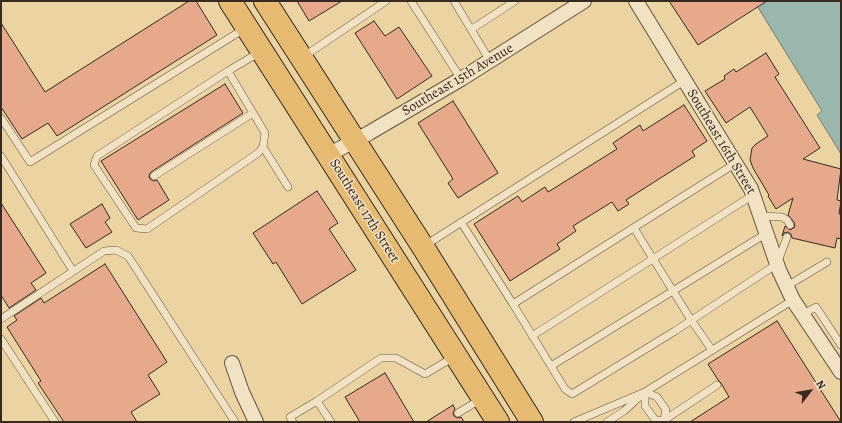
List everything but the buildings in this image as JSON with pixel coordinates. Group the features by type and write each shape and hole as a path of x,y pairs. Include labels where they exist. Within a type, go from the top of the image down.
{"main road":[{"name":"Southeast 17th Street","path":"230,1 489,409 504,422"},
{"name":"Southeast 17th Street","path":"265,1 423,247 532,422"}],"street":[{"name":"Southeast 15th Avenue","path":"328,155 461,79 584,1"},
{"name":"Southeast 16th Street","path":"636,1 736,163 754,195 777,264 793,300 841,372"},
{"path":"232,363 242,392 256,422"}],"lane":[{"path":"301,58 386,1"},
{"path":"411,1 461,79"},
{"path":"454,1 490,61"},
{"path":"472,29 515,1"},
{"path":"1,118 30,162 247,28"},
{"path":"228,71 266,133 263,147 258,153 148,229 136,228 120,198 94,165 97,156 228,71 262,51"},
{"path":"423,247 684,81"},
{"path":"154,176 253,113"},
{"path":"263,147 288,187"},
{"path":"1,156 73,272"},
{"path":"513,304 736,163"},
{"path":"532,336 754,195"},
{"path":"761,216 771,215 782,217 787,220 790,226"},
{"path":"461,222 565,389 572,394 691,320 777,264 787,237"},
{"path":"634,228 691,320 712,350"},
{"path":"551,366 674,292 767,233"},
{"path":"1,319 104,251 116,250 128,256 235,422"},
{"path":"787,286 827,262"},
{"path":"574,422 645,392 793,300"},
{"path":"803,314 816,307 841,345"},
{"path":"1,339 55,422"},
{"path":"293,422 290,417 317,401 381,358 396,358 426,374 456,355"},
{"path":"645,392 645,406 656,421 663,421 717,385"},
{"path":"645,392 657,397 666,410 663,421"},
{"path":"607,422 624,411 645,392"},
{"path":"317,401 331,422"},
{"path":"458,413 489,409"}],"water":[{"path":"754,1 841,1 841,154 817,115 822,111"}]}
